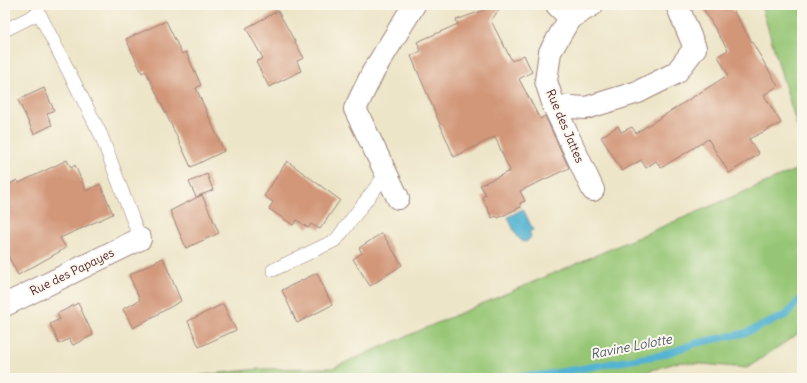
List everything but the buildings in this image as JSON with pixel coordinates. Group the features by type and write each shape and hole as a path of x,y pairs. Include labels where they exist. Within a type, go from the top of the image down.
{"street":[{"path":"398,198 355,109 373,72 414,5"},
{"name":"Rue des Jattes","path":"592,5 563,11 550,52 546,80 554,106 593,190"},
{"path":"554,106 586,108 638,92 676,73 695,48 677,5"},
{"name":"Rue des Papayes","path":"5,305 140,240"}],"lane":[{"path":"5,30 39,12 101,135 140,240"},
{"path":"273,270 336,240 386,174"}],"green space":[{"path":"761,5 802,5 802,143"},
{"path":"802,167 802,331 747,368 679,362 625,378 177,378 257,369 332,368"}],"water":[{"path":"523,209 533,230 529,232 531,236 528,241 524,242 517,236 508,217"}],"waterway":[{"name":"Ravine Lolotte","path":"499,378 542,375 662,355 697,343 745,333 786,315 802,297"}]}
